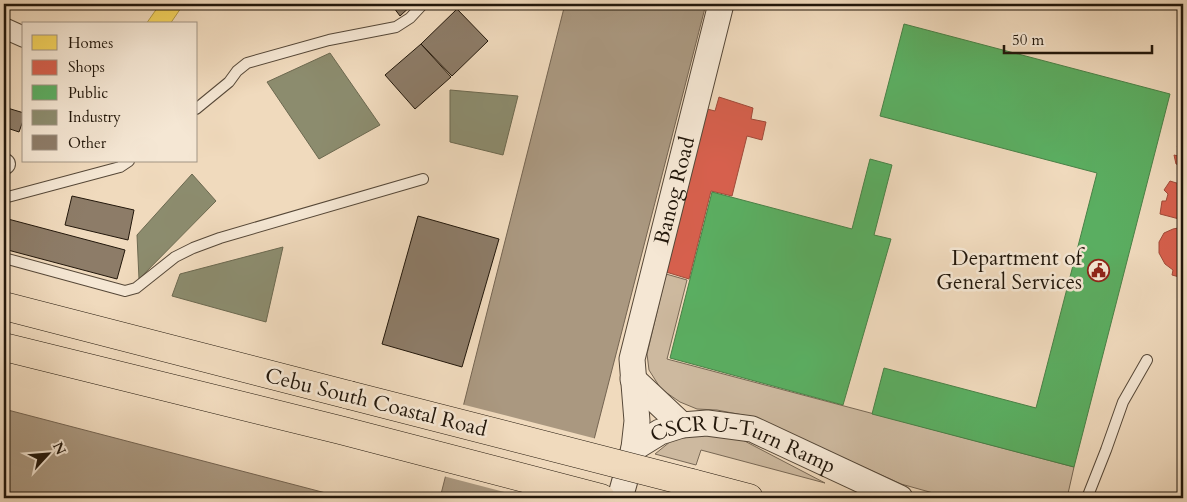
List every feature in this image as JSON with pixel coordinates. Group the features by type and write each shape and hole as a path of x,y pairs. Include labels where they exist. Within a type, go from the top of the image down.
{"highway":[{"name":"Cebu South Coastal Road","path":"4,306 749,498"},
{"name":"Cebu South Coastal Road","path":"4,347 340,430 601,498"}],"street":[{"name":"Banog Road","path":"634,448 637,421 632,359 721,4"},
{"path":"4,28 22,36"},
{"path":"633,379 682,425"},
{"name":"CSCR U-Turn Ramp","path":"620,498 634,448 660,432 682,425 706,423 752,429 900,498"}],"lane":[{"path":"198,107 229,82 247,63 329,40 396,27 410,18 423,4"},
{"path":"4,198 120,167 128,162"},
{"path":"4,258 124,291 136,288 175,257 193,248 220,238 423,178"},
{"path":"1087,498 1122,402 1147,360"}],"shaded area":[{"path":"565,4 706,4 579,498 440,498"},
{"path":"666,274 687,280 667,359 1074,467 1067,498 951,498 901,484 753,417 717,410 697,409 680,402 661,389 649,370 647,354"},
{"path":"4,409 345,498 4,498"},
{"path":"698,433 735,436 825,483 701,450 696,465 655,454 671,441"}],"pier":[{"path":"461,404 597,439 582,498 527,498 443,476"}],"building: Homes":[{"path":"160,4 183,5 171,22 147,22"}],"building: Shops":[{"path":"719,97 753,108 751,119 766,122 762,140 747,136 732,196 711,191 689,279 666,272 707,109 715,111"},
{"path":"1182,141 1183,166 1176,164 1174,155 1178,156 1180,149 1177,147"},
{"path":"1170,181 1183,185 1183,220 1160,214 1162,201 1166,201 1168,194 1164,190"},
{"path":"1183,227 1183,278 1172,275 1173,270 1165,264 1159,253 1159,242 1164,233"}],"building: Public":[{"name":"Department of General Services","path":"904,24 1170,94 1074,467 872,414 884,368 1036,408 1097,173 880,116"},
{"name":"Department of General Services","path":"870,159 892,165 874,235 891,239 843,405 670,358 712,192 852,229"}],"building: Industry":[{"path":"330,53 380,125 319,159 267,82"},
{"path":"450,90 518,96 503,155 450,142"},
{"path":"192,174 216,201 139,279 137,235"},
{"path":"283,247 266,322 172,296 180,274"}],"building: Other":[{"path":"391,4 413,4 400,16"},
{"path":"457,9 488,41 452,76 421,44"},
{"path":"421,44 451,77 415,109 385,75"},
{"path":"4,107 22,112 22,124 19,132 4,127"},
{"path":"72,196 134,210 128,240 65,225"},
{"path":"418,216 499,239 462,367 382,344"},
{"path":"8,219 125,250 117,279 4,249 4,235"}],"place":[{"name":"Department of General Services","path":"1098,270"}]}
